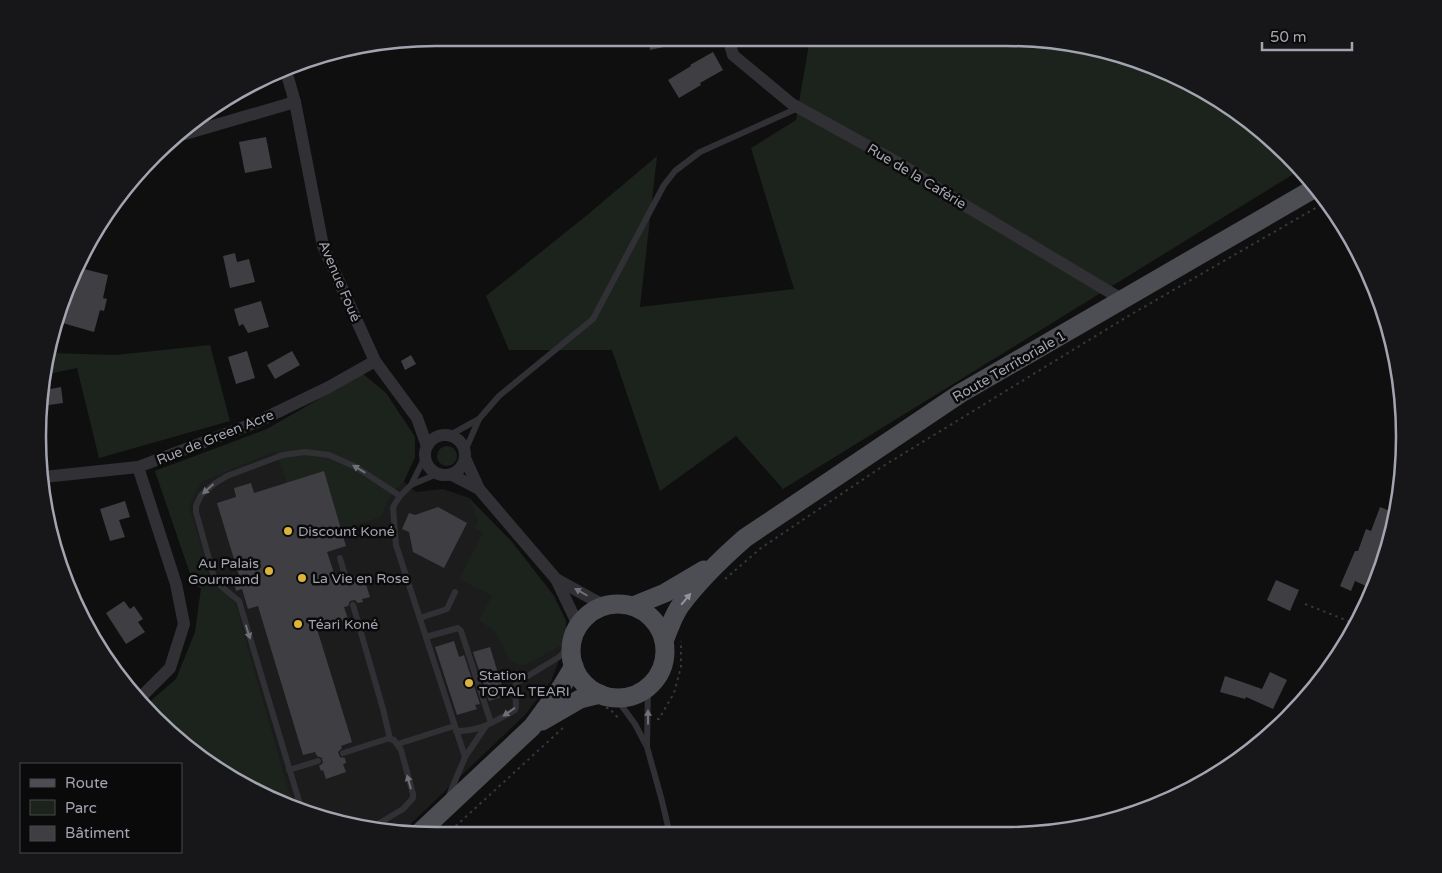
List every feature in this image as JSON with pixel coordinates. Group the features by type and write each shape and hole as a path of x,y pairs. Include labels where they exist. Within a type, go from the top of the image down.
{"main road":[{"name":"Route Territoriale 1","path":"673,638 674,618 680,606 716,563 745,538 961,393 1309,192"},
{"name":"Route Territoriale 1","path":"633,606 665,593 716,563"},
{"path":"532,727 580,699 606,700 628,698 648,688 657,678 673,638 660,629 653,619 633,606 619,604 605,606 594,611 578,627 572,644 574,666 580,678 588,688 606,700"},
{"path":"426,827 532,727 553,700 574,666"}],"street":[{"name":"Rue de la Caférie","path":"730,46 733,56 798,108 902,165 1123,300"},
{"name":"Avenue Foué","path":"287,76 295,102 323,246 375,361 417,418 426,451"},
{"path":"193,132 295,102"},
{"name":"Rue de Green Acre","path":"49,476 138,467 257,422 329,388 375,361"},
{"name":"Avenue Foué","path":"417,418 446,435"},
{"path":"465,454 461,468 452,475 442,476 428,467 426,451 431,441 446,435 459,441 465,454 479,489 556,578 578,627"},
{"path":"138,467 176,584 184,624 170,668 144,694"},
{"path":"452,475 479,489"},
{"path":"556,578 605,606"}],"lane":[{"path":"465,454 479,419 499,396 593,319 664,185 675,171 700,152 798,108"},
{"path":"446,435 479,419"},
{"path":"426,451 411,485 393,506 396,545 464,757"},
{"path":"299,801 239,600 217,583 214,577 196,506 201,496 207,490 228,476 284,455 305,452 329,455 356,466 400,496"},
{"path":"411,485 437,474"},
{"path":"340,558 346,579"},
{"path":"420,618 448,609 455,592"},
{"path":"353,605 390,738 398,744 401,750 413,794 403,809 381,822"},
{"path":"426,637 458,628 461,631 488,725"},
{"path":"398,744 455,728 474,730 488,725 515,710 516,685 518,682 559,657 572,644"},
{"path":"647,747 648,688"},
{"path":"606,700 635,724 647,747 668,827"},
{"path":"443,810 464,757 488,725"},
{"path":"343,753 390,738"},
{"path":"289,770 318,761"}],"path":[{"path":"719,584 760,548 880,468 1130,315 1320,206"},
{"path":"1305,604 1349,621"},
{"path":"648,721 659,718 674,693 681,667 673,638"},
{"path":"606,700 609,708 626,727 635,724"},
{"path":"455,827 570,722"}],"shaded area":[{"path":"363,374 386,393 415,437 415,457 404,482 416,492 443,489 469,498 512,542 554,596 566,621 566,643 551,681 525,715 409,826 360,819 335,813 275,792 201,588 194,585 155,471 267,429"}],"green space":[{"path":"809,46 1031,47 1082,54 1107,60 1131,67 1178,86 1243,127 1263,143 1294,174 783,489 736,436 660,491 612,350 509,350 486,296 657,156 640,307 794,289 751,148 796,120"},
{"path":"210,345 230,421 99,458 77,368 52,373 54,360 56,353 116,355"},
{"path":"363,374 386,393 415,437 415,457 403,482 388,500 381,517 341,529 324,472 287,483 276,451 201,482 189,506 213,584 235,602 292,799 264,787 220,761 179,730 150,701 176,679 195,632 201,588 194,585 155,471 267,429"},
{"path":"447,446 454,449 457,456 454,463 447,466 440,463 437,456 440,449"},
{"path":"469,498 512,542 554,596 566,621 566,643 523,666 509,660 496,632 479,620 492,596 459,579 483,533 475,528 478,521"}],"building":[{"path":"649,46 668,46 650,50"},
{"path":"713,52 723,70 679,98 668,80"},
{"path":"266,137 272,168 245,173 239,142"},
{"path":"235,253 237,262 249,259 255,282 230,288 223,256"},
{"path":"84,269 108,275 103,298 107,299 104,311 100,310 94,332 63,323"},
{"path":"261,301 269,327 248,333 243,324 239,326 234,309"},
{"path":"247,351 255,378 236,384 228,357"},
{"path":"292,351 300,365 275,379 267,365"},
{"path":"411,355 416,364 405,370 401,361"},
{"path":"61,387 63,403 48,405 50,389"},
{"name":"Téari Koné","path":"324,471 346,546 327,552 337,582 341,580 347,584 350,582 351,577 355,576 356,580 364,578 370,597 362,599 363,602 358,603 355,600 350,601 348,606 344,607 348,619 317,629 352,742 341,746 342,748 338,752 340,757 345,758 346,763 343,764 346,772 326,779 323,770 321,771 319,766 323,763 322,758 317,756 315,752 303,755 258,606 248,609 242,589 236,591 234,581 240,579 217,503 236,497 234,488 251,483 254,493"},
{"path":"125,501 130,517 119,520 125,537 110,541 100,509"},
{"path":"438,507 467,523 444,568 413,552 409,532 402,529 409,513 415,515"},
{"path":"1380,507 1388,510 1375,562 1366,586 1355,581 1351,591 1340,586 1355,551 1358,551 1366,529 1371,531"},
{"path":"1276,580 1299,590 1290,611 1267,600"},
{"path":"124,601 130,609 134,606 143,619 138,622 145,632 126,644 106,613"},
{"path":"454,641 459,657 464,655 480,704 475,705 477,709 457,715 435,647"},
{"path":"490,647 505,696 489,701 473,652"},
{"path":"1270,672 1287,680 1273,709 1246,697 1245,699 1220,692 1225,676 1262,689"}],"place":[{"name":"Discount Koné","path":"288,531"},
{"name":"Au Palais Gourmand","path":"269,571"},
{"name":"La Vie en Rose","path":"302,578"},
{"name":"Téari Koné","path":"298,624"},
{"name":"Station TOTAL TEARI","path":"469,683"}]}
